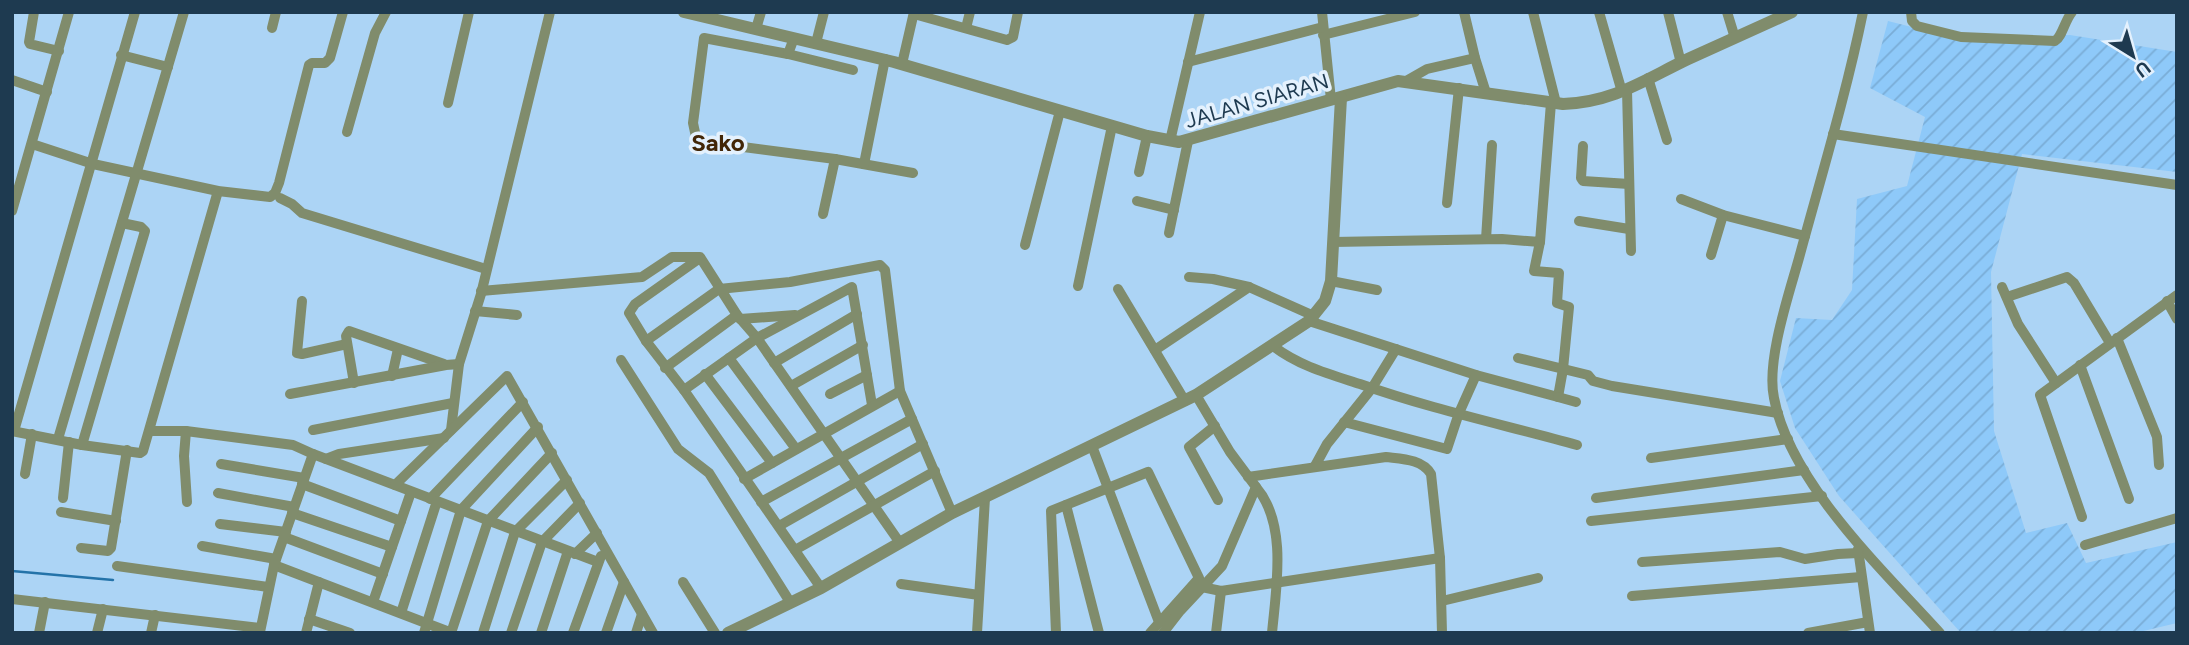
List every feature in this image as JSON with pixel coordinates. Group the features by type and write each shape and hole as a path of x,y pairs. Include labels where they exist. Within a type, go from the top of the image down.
{"street":[{"path":"34,12 30,44 59,51"},
{"path":"12,211 69,12"},
{"path":"135,12 13,431 82,445 140,453 143,451 218,191"},
{"path":"63,498 64,441 122,223 184,12"},
{"path":"272,28 276,12"},
{"path":"32,144 93,163 218,191 270,197 275,193 309,65 326,63 330,58 343,12"},
{"path":"347,132 374,33 386,12"},
{"path":"448,103 469,12"},
{"path":"447,434 459,364 481,291 550,12"},
{"name":"JALAN SIARAN","path":"686,12 710,15 756,30 885,59 1147,136 1170,141 1188,141 1385,83 1406,81 1554,103 1590,103 1624,91 1792,12"},
{"path":"756,30 761,12"},
{"path":"816,43 824,12"},
{"path":"966,28 970,12"},
{"path":"902,64 914,13 1007,40 1013,37 1018,12"},
{"path":"1170,141 1200,12"},
{"path":"728,633 821,588 952,513 1191,398 1312,319 1325,301 1331,281 1333,242 1336,99 1322,12"},
{"path":"1188,62 1415,12"},
{"path":"1464,12 1486,93"},
{"path":"1533,12 1554,103 1540,242 1534,270 1559,274 1557,303 1569,307 1558,397"},
{"path":"1599,12 1624,91 1631,251"},
{"path":"1668,12 1681,62"},
{"path":"1727,12 1735,38"},
{"path":"1863,12 1833,134 1782,318 1773,377 1774,398 1788,439 1804,470 1858,549 1940,633"},
{"path":"1911,12 1912,21 1917,26 1961,37 2055,41 2060,38 2065,21 2072,12"},
{"path":"710,15 704,38 693,123 696,137 705,142 835,159 913,173"},
{"path":"704,38 853,70"},
{"path":"788,54 794,38"},
{"path":"839,67 843,49"},
{"path":"121,55 168,67"},
{"path":"1406,81 1427,69 1475,58"},
{"path":"864,164 885,59"},
{"path":"1648,78 1667,140"},
{"path":"12,80 47,92"},
{"path":"1447,203 1459,88"},
{"path":"1025,245 1060,110"},
{"path":"1078,286 1112,126"},
{"path":"1833,134 2177,185"},
{"path":"1139,172 1147,136"},
{"path":"1169,233 1188,141"},
{"path":"1486,239 1492,145"},
{"path":"1583,146 1583,181 1629,184"},
{"path":"823,214 835,159"},
{"path":"280,198 302,213 486,269"},
{"path":"1681,199 1723,215 1805,236"},
{"path":"1137,201 1174,210"},
{"path":"1711,255 1723,215"},
{"path":"1579,222 1629,229"},
{"path":"82,445 145,231 141,227 122,223"},
{"path":"1333,242 1486,239 1540,242"},
{"path":"481,291 642,277 672,257 700,258"},
{"path":"700,258 719,289 757,338 900,543"},
{"path":"700,258 632,307 629,313 664,368 684,390 821,588"},
{"path":"646,341 719,289 790,282 880,265 884,270 900,391 952,513"},
{"path":"850,269 872,405"},
{"path":"1189,277 1249,287 1312,319 1396,349 1576,402"},
{"path":"2056,383 2018,324 2004,292 2067,277 2114,341 2157,437 2159,464"},
{"path":"1331,281 1377,290"},
{"path":"684,390 757,338 852,287"},
{"path":"1155,350 1249,287"},
{"path":"1118,289 1155,350 1215,426 1270,508 1279,569 1272,633"},
{"path":"2082,517 2040,398 2056,383 2172,298 2177,319"},
{"path":"302,301 296,347 298,353 347,344"},
{"path":"475,311 517,315"},
{"path":"774,363 857,314"},
{"path":"664,368 739,317 798,315"},
{"path":"354,383 346,336 349,331 446,365"},
{"path":"790,386 863,345"},
{"path":"1273,345 1301,364 1372,388 1577,445"},
{"path":"393,376 398,349"},
{"path":"1315,466 1327,444 1372,388 1396,349"},
{"path":"729,358 796,449"},
{"path":"1518,358 1588,375 1593,381 1612,386 1778,413"},
{"path":"621,360 678,449 709,473 790,602"},
{"path":"290,394 459,364"},
{"path":"2080,365 2129,499"},
{"path":"705,374 772,463"},
{"path":"1344,422 1447,449 1476,374"},
{"path":"830,394 867,375"},
{"path":"396,485 507,376 653,633"},
{"path":"744,480 900,391"},
{"path":"401,613 434,500 523,402"},
{"path":"313,430 453,403"},
{"path":"761,502 912,419"},
{"path":"1215,426 1189,447 1217,500"},
{"path":"425,628 461,510 538,427"},
{"path":"150,431 186,431 293,445 598,562"},
{"path":"186,431 184,456 187,502"},
{"path":"25,474 32,434"},
{"path":"326,459 339,454 447,434"},
{"path":"1651,458 1788,439"},
{"path":"779,526 923,444"},
{"path":"1092,446 1161,628"},
{"path":"81,548 110,549 127,450"},
{"path":"202,546 275,562 318,582 401,613 425,628 452,633 488,521 552,453"},
{"path":"12,599 155,615 207,627 260,631 275,562 313,454"},
{"path":"1248,477 1386,457 1425,467 1431,474 1440,558 1442,633"},
{"path":"222,464 303,481 401,521"},
{"path":"1596,498 1804,470"},
{"path":"795,550 935,471"},
{"path":"1056,633 1051,511 1148,472 1199,578 1161,628"},
{"path":"483,633 515,532 567,480"},
{"path":"1150,633 1161,628 1222,566 1256,487"},
{"path":"373,602 411,492"},
{"path":"218,493 293,510 392,547"},
{"path":"1591,521 1822,496"},
{"path":"977,633 985,498"},
{"path":"511,633 542,542 580,503"},
{"path":"1066,505 1098,633"},
{"path":"61,512 116,521"},
{"path":"2085,545 2177,518"},
{"path":"220,524 285,535 383,573"},
{"path":"541,633 572,553 597,533"},
{"path":"573,633 604,547"},
{"path":"1642,562 1780,552 1805,559 1858,549"},
{"path":"1808,633 1869,627 1858,549"},
{"path":"1202,587 1221,591 1440,558"},
{"path":"117,565 268,587"},
{"path":"1632,596 1861,577"},
{"path":"1442,601 1538,578"},
{"path":"306,633 318,582"},
{"path":"606,633 624,582"},
{"path":"683,582 715,633"},
{"path":"901,584 979,595"},
{"path":"1216,633 1221,591"},
{"path":"39,633 45,602"},
{"path":"97,633 103,609"},
{"path":"636,633 642,614"},
{"path":"151,633 155,615"},
{"path":"309,619 350,633"}],"shaded area":[{"path":"1888,21 1963,40 2070,35 2177,52 2177,172 2022,154 1991,272 1994,431 2026,533 2067,523 2086,563 2177,542 2177,623 2135,633 1961,633 1839,496 1795,428 1780,381 1796,318 1832,320 1852,290 1857,199 1907,186 1925,117 1870,88"}],"waterway":[{"path":"12,571 113,580"}],"district":[{"name":"Sako","path":"718,143"}]}
